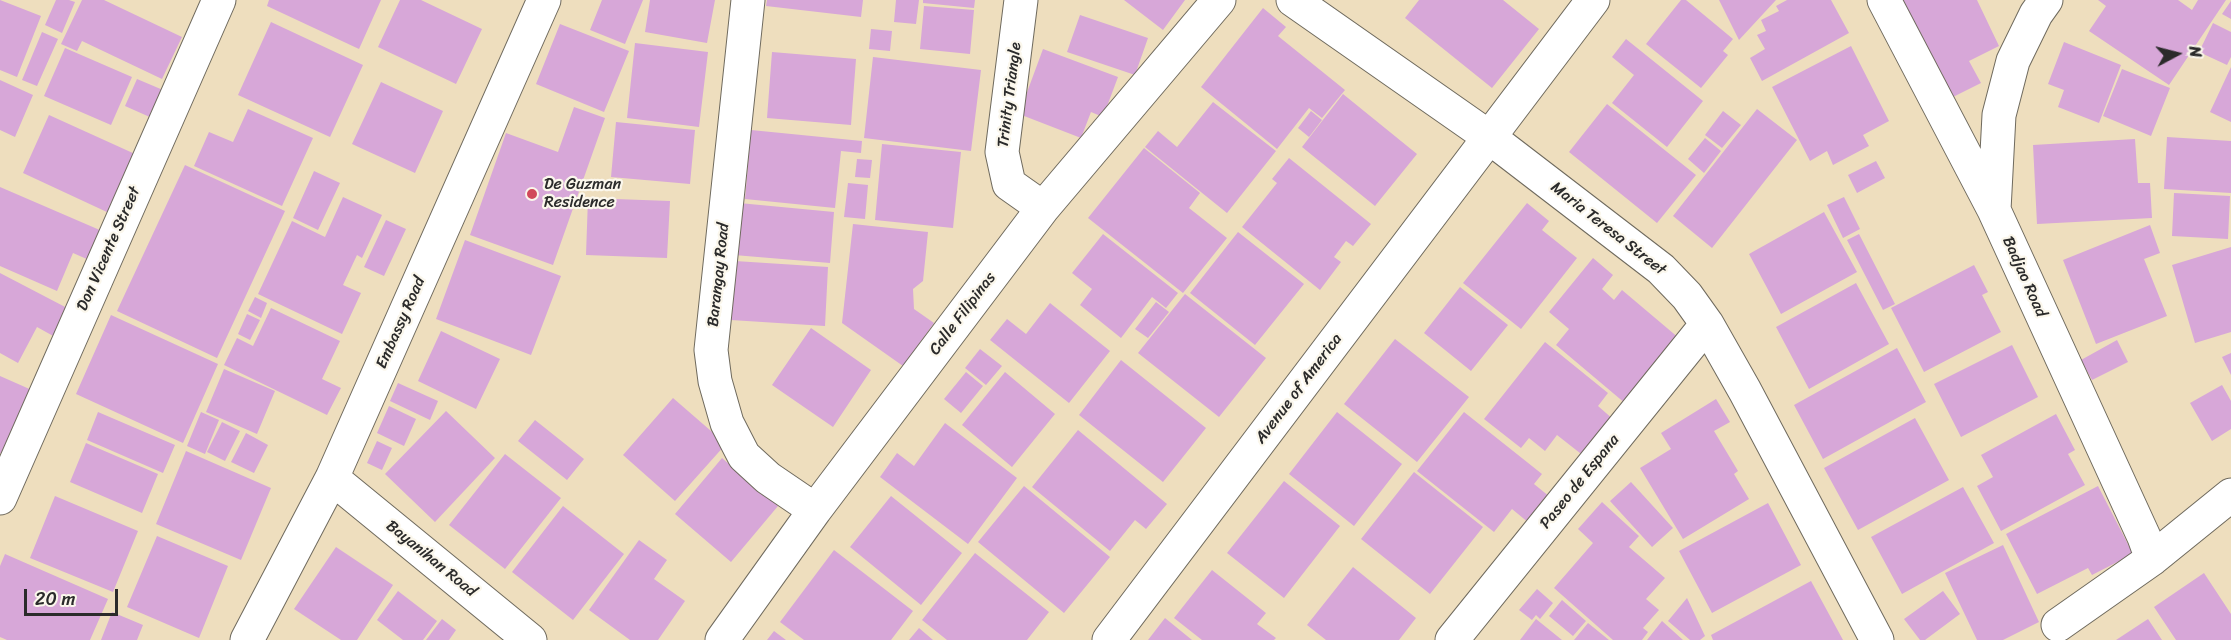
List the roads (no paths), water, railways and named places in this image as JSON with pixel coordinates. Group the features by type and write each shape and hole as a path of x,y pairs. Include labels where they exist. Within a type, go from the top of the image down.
{"street":[{"name":"Don Vicente Street","path":"0,498 219,0"},
{"name":"Embassy Road","path":"247,640 332,478 544,0"},
{"name":"Barangay Road","path":"747,0 711,350 715,381 727,423 744,456 768,478 815,510"},
{"name":"Trinity Triangle","path":"1021,0 1002,152 1009,184 1043,208"},
{"name":"Calle Filipinas","path":"722,640 815,510 1043,208 1219,0"},
{"name":"Maria Teresa Street","path":"1293,0 1490,137 1661,269 1687,296 1707,324 1877,640"},
{"name":"Avenue of America","path":"1109,640 1593,0"},
{"name":"Badjao Road","path":"1884,0 1994,210 2152,559"},
{"path":"1994,210 1999,115 2013,61 2036,14 2046,0"},
{"name":"Paseo de Espana","path":"1452,640 1707,324"},
{"name":"Bayanihan Road","path":"332,478 530,640"},
{"path":"2058,625 2152,559 2231,495"}],"place":[{"name":"De Guzman Residence","path":"532,194"}]}
